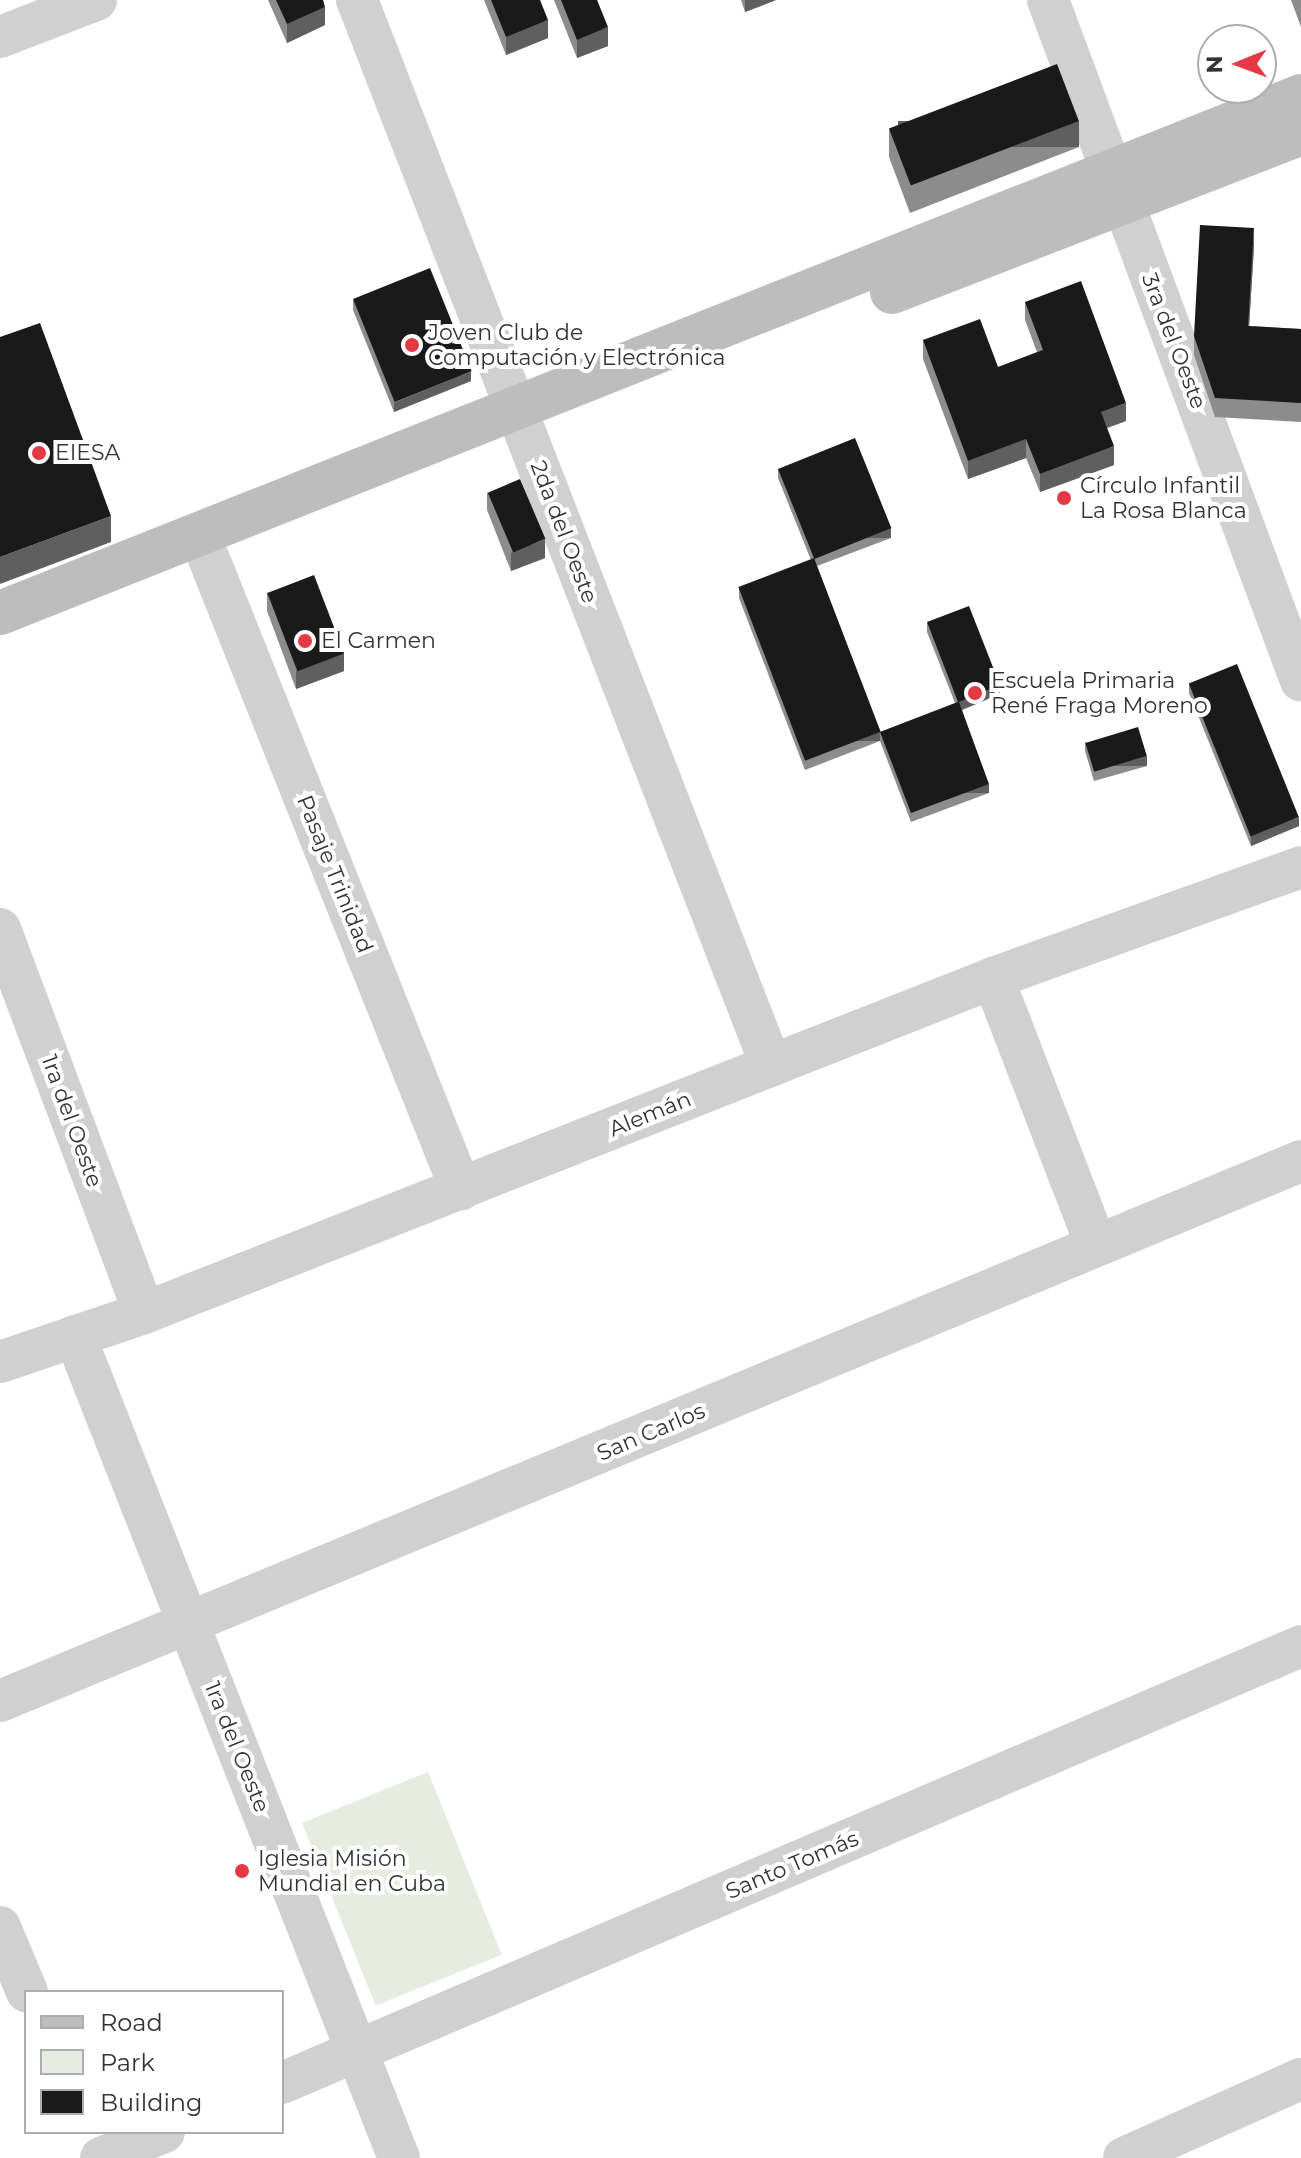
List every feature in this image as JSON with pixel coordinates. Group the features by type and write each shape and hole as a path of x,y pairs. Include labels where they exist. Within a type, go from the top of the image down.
{"main road":[{"path":"0,613 521,423 1116,187 1301,96"},
{"path":"1116,187 1301,133"},
{"path":"0,642 209,559 521,423"}],"street":[{"path":"0,37 96,0"},
{"name":"2da del Oeste","path":"357,0 771,1065"},
{"name":"3ra del Oeste","path":"1048,0 1301,681"},
{"name":"Pasaje Trinidad","path":"209,559 461,1190"},
{"name":"Alemán","path":"0,1362 144,1313 993,978 1301,867"},
{"name":"1ra del Oeste","path":"0,929 144,1313"},
{"path":"993,978 1096,1245"},
{"name":"San Carlos","path":"0,1701 189,1626 1301,1161"},
{"name":"1ra del Oeste","path":"75,1336 399,2158"},
{"name":"Santo Tomás","path":"284,2082 1301,1646"},
{"path":"0,1927 26,1990"},
{"path":"1124,2158 1301,2079"},
{"path":"88,2134 99,2158 159,2134"}],"green space":[{"path":"428,1772 502,1955 376,2006 302,1823"}],"building":[{"path":"276,0 323,0 325,7 287,24"},
{"path":"491,0 540,0 548,20 506,37"},
{"path":"561,0 597,0 608,27 577,40"},
{"path":"1057,64 1079,121 911,185 889,129"},
{"path":"1200,225 1254,228 1248,326 1301,329 1301,403 1215,398 1194,336"},
{"name":"Joven Club de Computación y Electrónica","path":"430,268 472,371 395,402 353,299"},
{"path":"1081,281 1126,403 1101,412 1114,446 1040,474 1026,439 968,461 923,340 980,319 998,367 1043,350 1025,302"},
{"name":"EIESA","path":"40,323 111,516 0,557 0,337"},
{"path":"855,438 891,528 814,559 778,469"},
{"path":"520,479 545,539 513,553 488,493"},
{"path":"814,558 881,732 805,761 738,587"},
{"name":"El Carmen","path":"314,575 344,653 297,671 267,593"},
{"path":"969,606 1000,685 959,702 989,784 911,813 880,732 958,702 927,622"},
{"path":"1237,664 1299,817 1251,836 1189,683"},
{"path":"1138,727 1147,756 1094,772 1085,743"}],"place":[{"name":"Joven Club de Computación y Electrónica","path":"412,345"},
{"name":"EIESA","path":"39,453"},
{"name":"Círculo Infantil La Rosa Blanca","path":"1064,498"},
{"name":"El Carmen","path":"305,641"},
{"name":"Escuela Primaria René Fraga Moreno","path":"975,693"},
{"name":"Iglesia Misión Mundial en Cuba","path":"242,1871"}]}
